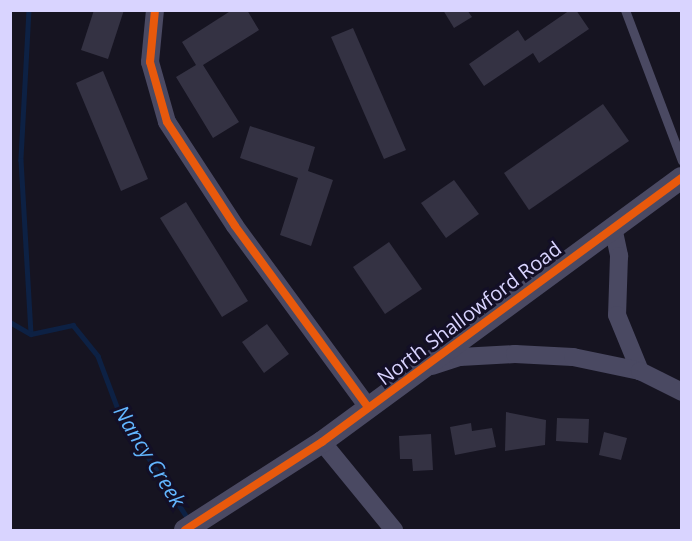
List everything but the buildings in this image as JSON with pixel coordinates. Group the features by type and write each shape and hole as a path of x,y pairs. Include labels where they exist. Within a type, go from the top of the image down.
{"street":[{"path":"155,10 150,62 167,122 235,226 368,407"},
{"name":"North Shallowford Road","path":"191,527 322,442 681,178"},
{"path":"613,227 619,256 617,315 640,371"},
{"path":"424,369 460,357 515,354 573,357 640,371 681,392"},
{"path":"322,442 394,531"}],"lane":[{"path":"626,10 681,161"}],"waterway":[{"name":"Nancy Creek","path":"29,10 21,160 31,334"},
{"path":"10,322 31,334"},
{"name":"Nancy Creek","path":"31,334 73,325 98,356 119,412 189,520"}],"cycle path":[{"path":"155,10 150,62 167,122 235,226 368,407"},
{"path":"185,530 322,442 682,178"}]}
